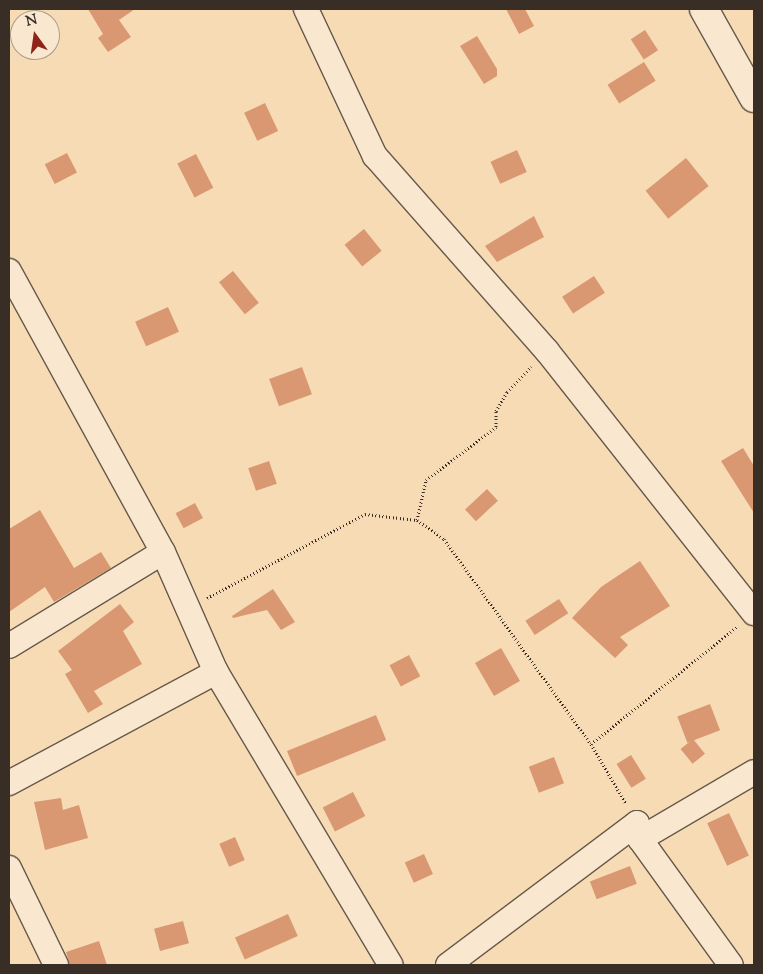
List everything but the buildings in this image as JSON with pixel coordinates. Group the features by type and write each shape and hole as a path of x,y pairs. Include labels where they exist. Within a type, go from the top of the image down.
{"street":[{"path":"306,9 375,156 547,351 754,613"},
{"path":"704,9 754,98"},
{"path":"9,271 163,552 216,672 391,965"},
{"path":"9,646 163,552"},
{"path":"9,783 216,672"},
{"path":"448,965 639,831 754,772"},
{"path":"639,831 731,965"},
{"path":"9,868 56,965"}],"path":[{"path":"417,520 426,480 496,426 496,411 507,392 547,351"},
{"path":"189,608 365,514 417,520 444,539 591,744 639,831"},
{"path":"591,744 754,613"}]}
